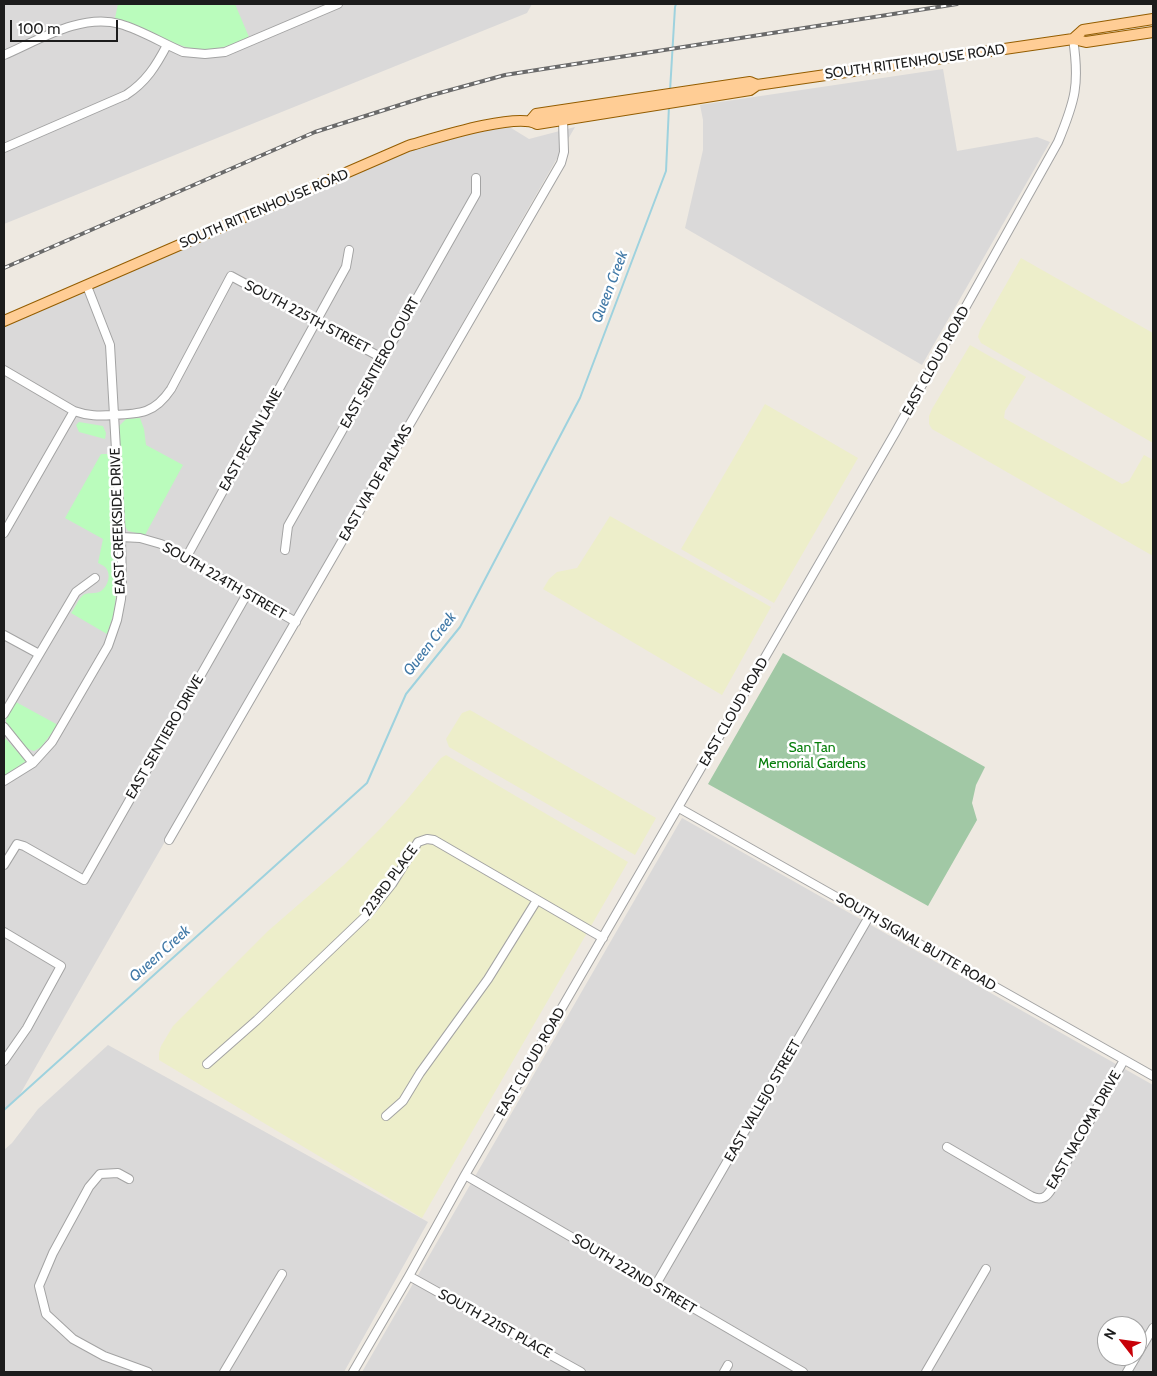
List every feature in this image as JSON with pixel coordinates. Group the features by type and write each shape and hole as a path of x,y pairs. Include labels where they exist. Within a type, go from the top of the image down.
{"main road":[{"name":"SOUTH RITTENHOUSE ROAD","path":"1073,39 1083,30 1153,19"},
{"name":"SOUTH RITTENHOUSE ROAD","path":"531,120 536,114 624,105 690,95 750,82 757,85 1073,39 1086,42 1153,32"},
{"name":"SOUTH RITTENHOUSE ROAD","path":"4,321 408,146 481,126 531,120 537,124 563,120 624,105"}],"street":[{"path":"4,55 70,26 89,22 120,24 183,52 215,54 225,52 338,4"},
{"name":"EAST CLOUD ROAD","path":"353,1372 895,433 1058,142 1072,110 1077,81 1077,64 1073,39"},
{"path":"4,148 126,95 142,83 150,74 167,45"},
{"name":"EAST VIA DE PALMAS","path":"169,840 561,162 564,152 563,120"},
{"name":"EAST SENTIERO COURT","path":"285,550 288,526 476,194 476,178"},
{"name":"EAST PECAN LANE","path":"186,558 346,268 349,250"},
{"name":"SOUTH 225TH STREET","path":"114,415 134,415 144,412 158,405 165,397 231,276 382,358"},
{"name":"EAST CREEKSIDE DRIVE","path":"4,781 33,763 52,742 108,646 118,613 122,587 121,537 110,345 87,286"},
{"path":"4,370 74,411 85,415 114,415"},
{"path":"4,532 74,411"},
{"name":"SOUTH 224TH STREET","path":"121,537 149,540 161,544 296,622"},
{"path":"4,714 76,592 95,578"},
{"name":"EAST SENTIERO DRIVE","path":"4,866 17,844 24,846 84,880 247,594"},
{"path":"4,634 39,654"},
{"path":"4,727 33,763"},
{"name":"SOUTH SIGNAL BUTTE ROAD","path":"679,808 1153,1076"},
{"name":"223RD PLACE","path":"207,1064 285,994 368,914 392,884 418,842 427,839 434,840 604,938"},
{"path":"386,1116 403,1101 420,1073 488,979 537,900"},
{"name":"EAST VALLEJO STREET","path":"655,1286 870,915"},
{"path":"4,932 61,966 27,1028 4,1061"},
{"name":"EAST NACOMA DRIVE","path":"947,1146 1031,1196 1041,1199 1053,1186 1124,1060"},
{"path":"128,1179 118,1173 100,1174 89,1187 53,1253 39,1286 46,1314 73,1339 104,1356 148,1372"},
{"name":"SOUTH 222ND STREET","path":"466,1175 803,1372"},
{"path":"926,1372 986,1269"},
{"path":"224,1372 282,1274"},
{"name":"SOUTH 221ST PLACE","path":"410,1276 581,1372"},
{"path":"1127,1372 1153,1328"}],"shaded area":[{"path":"4,4 532,4 527,13 4,224"},
{"path":"943,69 957,151 1037,137 1050,142 922,365 685,228 703,150 703,120 700,105"},
{"path":"503,123 529,139 575,127 19,1096 4,1110 4,325 408,146"},
{"path":"682,818 1153,1085 1153,1372 362,1372"},
{"path":"108,1045 428,1222 344,1372 4,1372 4,1150 12,1143 38,1109"}],"green space":[{"path":"118,4 235,4 249,37 231,45 206,50 179,45 115,18"},
{"path":"1021,258 1153,333 1153,443 981,343 978,337 980,330"},
{"path":"970,345 1026,377 1005,411 1004,418 1122,484 1129,481 1144,455 1153,460 1153,556 932,429 929,424 929,416 932,409"},
{"path":"765,404 858,458 774,603 681,549"},
{"path":"140,418 144,429 146,445 183,465 145,535 128,531 124,525 119,430 119,426 126,419"},
{"path":"79,422 103,426 106,433 105,439 79,432 76,425"},
{"path":"101,454 111,454 117,585 114,613 107,634 71,613 82,596 101,591 107,583 109,576 107,570 98,563 103,539 65,518"},
{"path":"610,516 771,607 722,695 543,589 549,579 557,572 577,568"},
{"name":"San Tan Memorial Gardens","path":"783,653 985,767 976,785 972,803 977,820 928,906 708,784"},
{"path":"16,702 58,725 41,747 34,751 26,747 17,738 7,724 6,720"},
{"path":"470,710 656,818 635,855 449,747 446,739 462,713"},
{"path":"4,737 26,761 4,776"},
{"path":"446,755 628,862 422,1218 159,1060 159,1053 173,1026 268,931 344,865 380,829 441,758"}],"waterway":[{"name":"Queen Creek","path":"670,91 676,4"},
{"name":"Queen Creek","path":"4,1110 367,783 406,694 460,627 580,398 666,171 669,106"}],"railway":[{"path":"4,268 315,132 425,97 505,75 957,4"}]}
